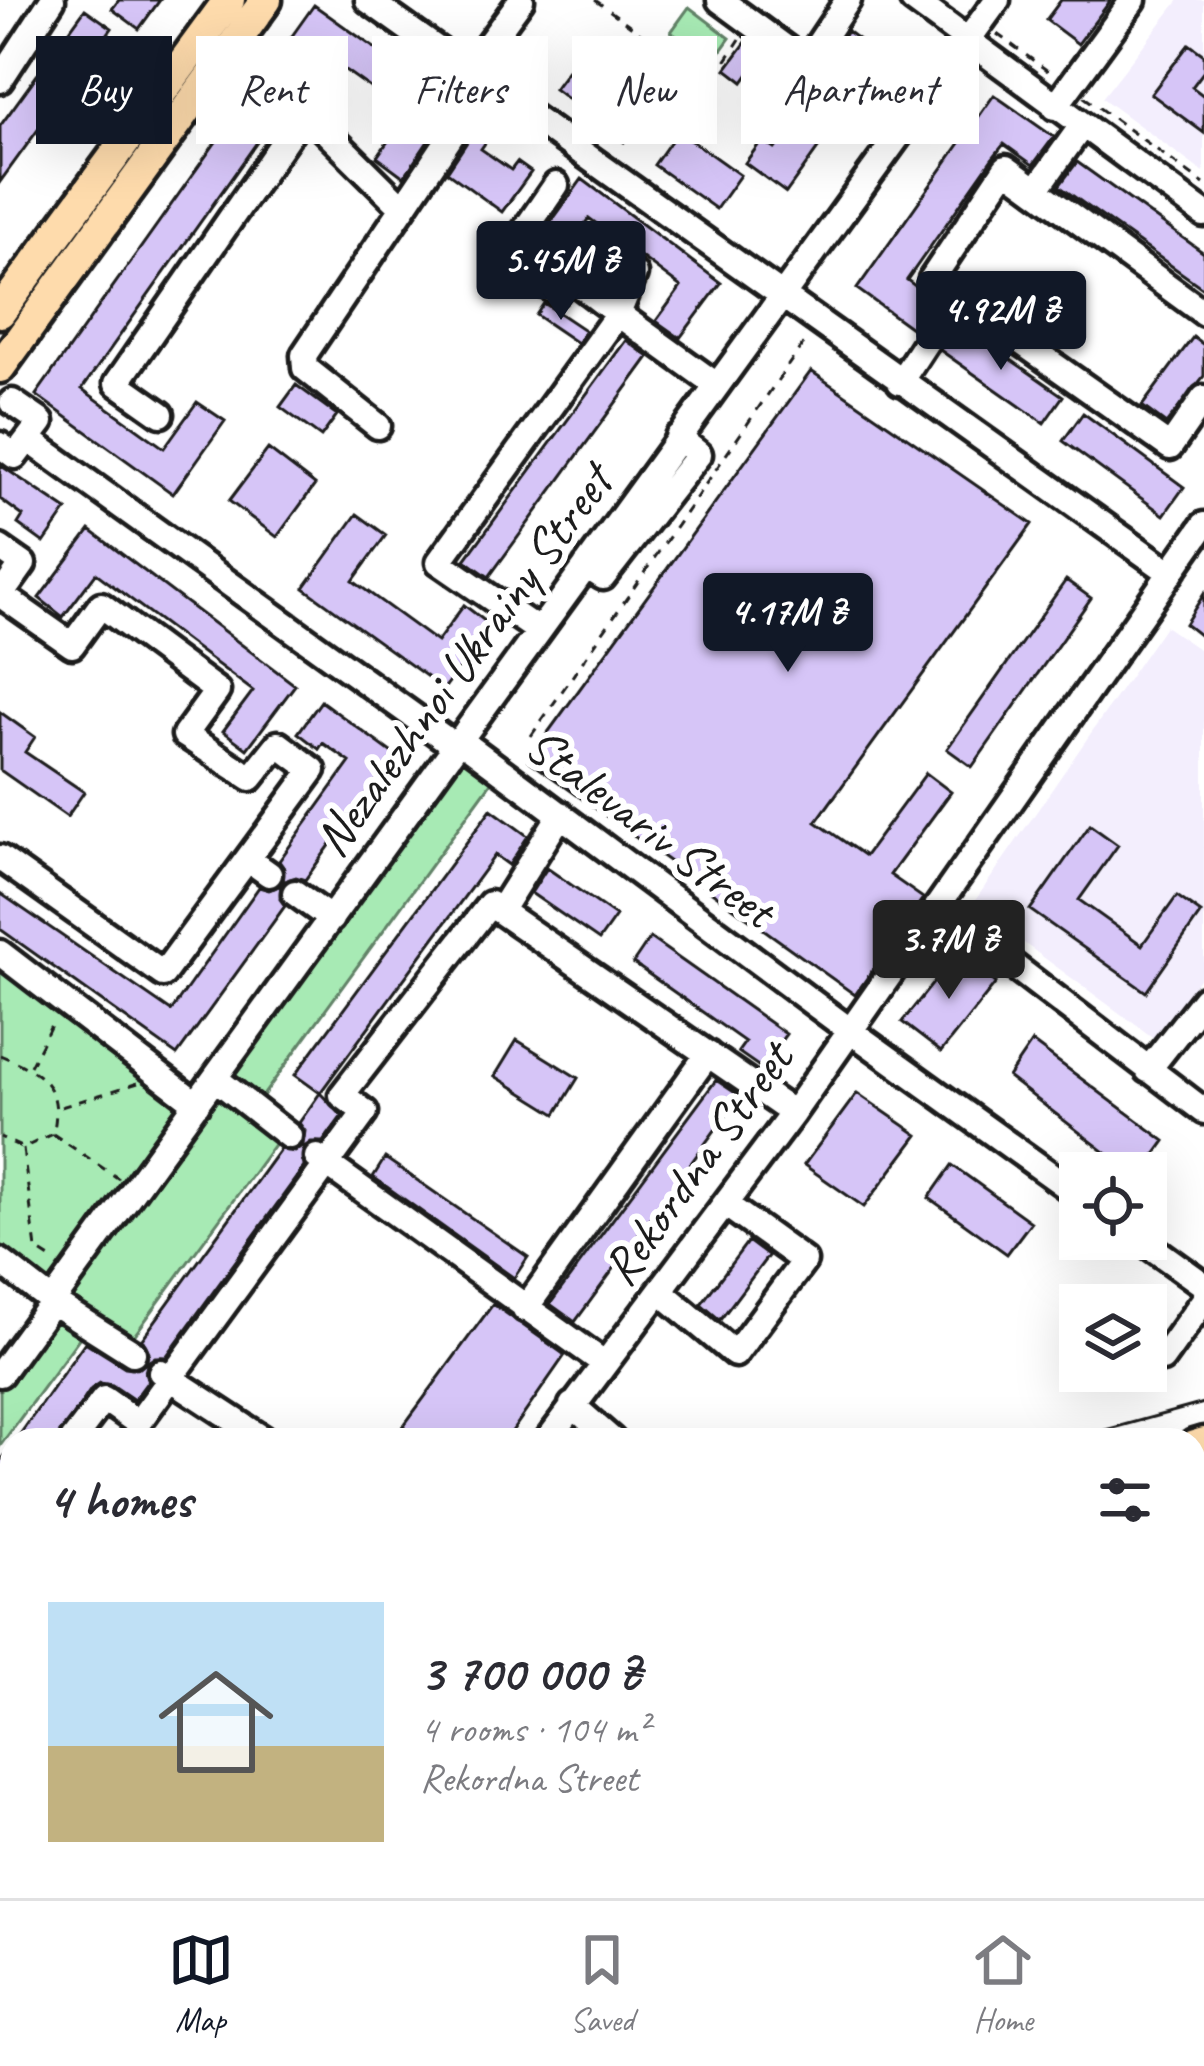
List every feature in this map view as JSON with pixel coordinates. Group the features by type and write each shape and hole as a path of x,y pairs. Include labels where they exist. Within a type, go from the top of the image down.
{"main road":[{"path":"0,312 229,0"},
{"path":"0,368 266,0"}],"street":[{"path":"0,80 52,0"},
{"path":"368,0 418,36"},
{"path":"501,36 521,0"},
{"path":"720,0 770,36"},
{"path":"824,36 848,0"},
{"path":"913,0 962,36"},
{"name":"Nezalezhnoi Ukrainy Street","path":"970,36 997,0"},
{"path":"1055,107 1133,0"},
{"path":"979,49 1204,214"},
{"path":"161,414 116,382 305,111 403,208"},
{"path":"1036,190 1082,127"},
{"path":"548,129 1171,573"},
{"path":"378,426 305,368 304,355 403,208 439,144"},
{"name":"Nezalezhnoi Ukrainy Street","path":"0,1373 891,144"},
{"path":"1204,313 1006,169 932,279 1170,447 1196,424 1204,398"},
{"path":"539,631 439,562 618,314 634,274 607,254 584,255 557,292 505,260 556,185"},
{"path":"568,276 716,384"},
{"path":"900,382 956,296"},
{"path":"0,445 16,456 41,422 12,402"},
{"name":"Stalevariv Street","path":"28,439 561,814 1059,1181"},
{"name":"Rekordna Street","path":"556,1428 793,1113 1204,525"},
{"path":"0,548 23,564 1,595 72,645 101,605 217,691 185,735 251,778 278,744 314,770 163,974 0,858"},
{"path":"500,910 561,814"},
{"path":"248,859 269,874"},
{"path":"295,893 331,919"},
{"path":"82,1428 104,1399 138,1423 165,1375 321,1160 365,1112 343,1095 490,904 793,1113"},
{"path":"939,909 1204,1112"},
{"path":"0,953 197,1104"},
{"path":"1148,1070 1204,999"},
{"path":"524,1310 707,1054"},
{"path":"216,1078 289,1136"},
{"path":"321,1160 604,1363"},
{"path":"661,1292 734,1354 804,1262 724,1204"},
{"path":"1167,1258 1204,1285"},
{"path":"0,1261 54,1303 133,1353"},
{"path":"1167,1352 1204,1300"},
{"path":"165,1375 247,1428"},
{"path":"572,1405 598,1428"}],"path":[{"path":"596,0 698,75 710,76 721,68 751,22"},
{"path":"531,736 808,337"},
{"path":"29,1067 63,1001"},
{"path":"0,1055 29,1067 50,1088 59,1107 53,1134"},
{"path":"59,1107 160,1076"},
{"path":"53,1134 135,1190"},
{"path":"23,1148 53,1134"},
{"path":"0,1137 23,1148"},
{"path":"23,1148 36,1249 74,1273"}],"shaded area":[{"path":"1179,0 1204,0 1204,173 1102,98"},
{"path":"1165,626 1204,653 1204,972 1155,1039 972,905"}],"green space":[{"path":"689,7 730,38 717,56 717,36 671,32"},
{"path":"460,756 493,780 262,1097 292,1120 120,1355 85,1330 13,1428 0,1428 0,1387"},
{"path":"0,953 197,1104 54,1303 0,1261"}],"building":[{"path":"119,0 160,0 139,29 112,9"},
{"path":"1061,0 1111,0 1078,44 1046,20"},
{"path":"314,5 372,46 372,89 348,72 348,36 292,36"},
{"path":"85,9 112,28 106,36 65,36"},
{"path":"1189,44 1204,55 1204,71 1192,87 1204,96 1204,133 1151,94"},
{"path":"741,49 741,80 726,69"},
{"path":"572,65 572,103 554,89"},
{"path":"36,76 36,132 0,182 0,126"},
{"path":"994,95 1054,137 1033,165 1004,144 992,159 907,280 934,300 914,330 857,289 959,144 979,144 979,116"},
{"path":"214,144 256,144 82,389 164,448 197,402 225,421 173,494 36,395"},
{"path":"386,144 426,144 404,177 377,157"},
{"path":"466,144 484,144 481,149 511,170 517,162 531,172 502,212 447,172"},
{"path":"669,144 696,144 740,175 716,209 654,165"},
{"path":"759,144 775,149 779,144 821,144 786,193 745,163"},
{"path":"1077,162 1204,253 1204,289 1059,186"},
{"path":"582,179 721,283 680,338 656,321 681,287 589,218 555,264 533,247"},
{"path":"544,303 586,331 577,343 536,315"},
{"path":"958,323 1063,396 1044,423 940,350"},
{"path":"1193,337 1204,345 1204,376 1166,424 1142,406"},
{"path":"626,340 649,357 489,577 465,560"},
{"path":"811,371 1032,524 816,822 865,856 926,773 951,792 890,875 923,898 855,995 528,760"},
{"path":"296,385 337,415 321,437 280,407"},
{"path":"1083,413 1184,487 1164,515 1063,441"},
{"path":"268,449 315,485 277,537 229,501"},
{"path":"0,465 67,510 44,543 18,524 23,516 0,499"},
{"path":"357,514 386,535 353,581 437,642 464,605 490,625 444,689 304,588"},
{"path":"90,530 295,685 247,749 223,731 253,691 96,573 63,617 39,598"},
{"path":"1066,580 1091,598 972,767 947,749"},
{"path":"1204,594 1204,639 1185,624"},
{"path":"321,701 395,755 305,880 296,877 283,882 284,868 279,861 350,762 323,743 319,749 298,733"},
{"path":"0,712 35,737 25,752 84,792 67,817 0,770"},
{"path":"491,809 528,836 509,865 495,855 320,1093 295,1075"},
{"path":"1090,825 1118,845 1079,900 1142,945 1177,896 1201,913 1146,992 1030,910"},
{"path":"547,868 616,916 599,940 531,893"},
{"path":"281,885 280,899 285,906 177,1055 0,929 0,893 171,1011 259,887 269,890"},
{"path":"650,938 786,1034 761,1068 738,1052 745,1042 633,963"},
{"path":"957,953 996,983 941,1052 902,1022"},
{"path":"517,1040 578,1078 556,1114 495,1076"},
{"path":"1032,1042 1165,1141 1157,1152 1105,1152 1008,1077"},
{"path":"716,1080 740,1096 575,1322 550,1304"},
{"path":"320,1093 342,1116 323,1142 303,1148 304,1167 166,1357 148,1362 148,1381 134,1400 100,1383 65,1428 24,1428 85,1342 125,1367 140,1368 146,1363 149,1352 142,1339 280,1149 294,1152 303,1145 305,1131 299,1123"},
{"path":"857,1093 918,1135 864,1207 804,1165"},
{"path":"385,1158 528,1257 514,1278 373,1177"},
{"path":"952,1165 1031,1222 1007,1254 929,1198"},
{"path":"748,1241 768,1256 720,1320 701,1304"},
{"path":"493,1304 565,1355 514,1428 402,1428"}],"tram line":[{"path":"1113,1428 1204,1403"}]}
